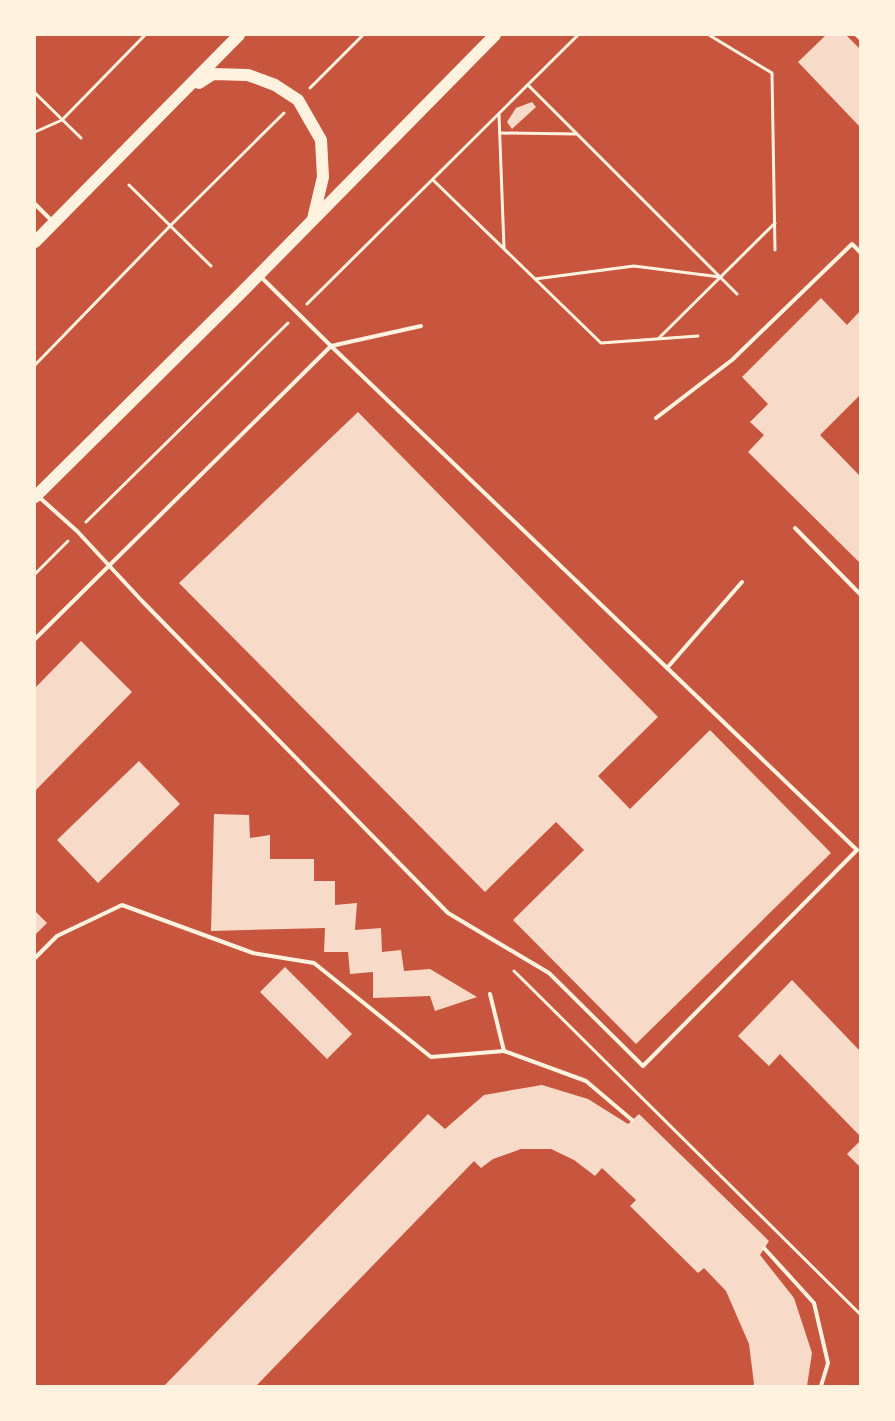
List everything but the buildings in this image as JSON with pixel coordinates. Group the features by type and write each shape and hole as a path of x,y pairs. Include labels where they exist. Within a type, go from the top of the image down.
{"main road":[{"path":"35,242 239,35"},
{"path":"36,496 259,275 495,35"},
{"path":"181,93 213,74 248,75 275,85 298,100 321,140 323,177 313,219"}],"lane":[{"path":"35,204 54,222"},
{"path":"656,418 732,360 852,244 860,252"},
{"path":"36,496 77,531 108,566 448,913 549,973 642,1066 857,850 259,275"},
{"path":"35,639 331,346 421,326"},
{"path":"795,528 860,594"},
{"path":"667,668 742,582"},
{"path":"35,958 57,936 122,905 253,953 314,963 431,1057 504,1051 586,1081 632,1120"},
{"path":"490,994 504,1051"},
{"path":"764,1248 814,1303 828,1363 821,1386"}],"path":[{"path":"35,132 62,120 145,35"},
{"path":"35,365 171,225 363,35"},
{"path":"320,292 578,35"},
{"path":"710,35 772,74 776,250"},
{"path":"856,35 860,39"},
{"path":"528,85 737,294"},
{"path":"35,93 80,138"},
{"path":"499,114 504,249"},
{"path":"500,132 577,134"},
{"path":"433,180 601,343 698,336"},
{"path":"128,185 211,266"},
{"path":"659,339 775,223"},
{"path":"535,279 634,266 720,277"},
{"path":"35,574 278,333"},
{"path":"523,958 514,972 860,1314"}]}
